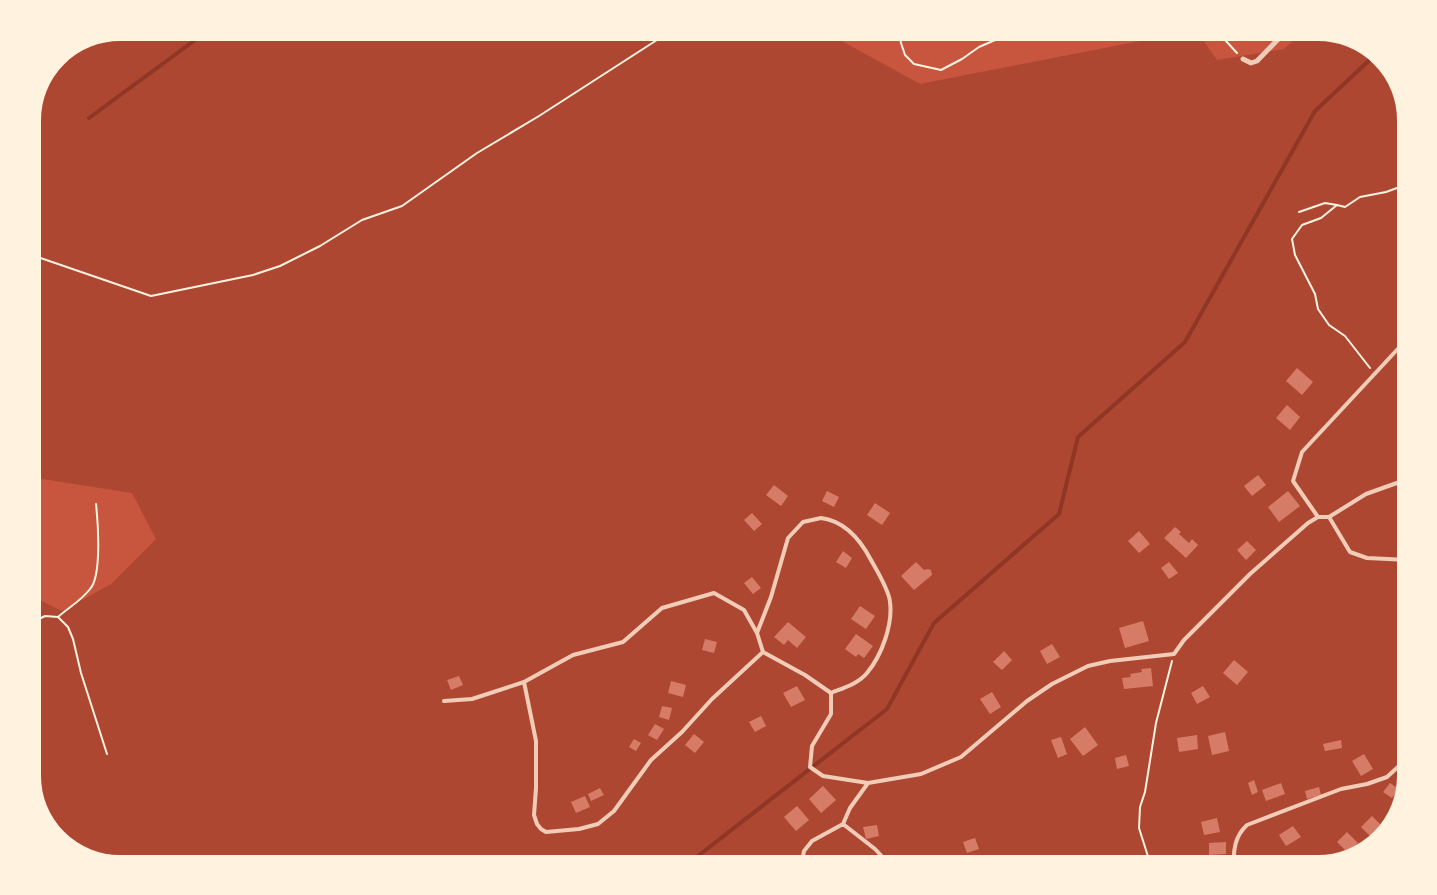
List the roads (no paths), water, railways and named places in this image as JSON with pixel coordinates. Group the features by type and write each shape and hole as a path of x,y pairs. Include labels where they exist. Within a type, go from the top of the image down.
{"street":[{"path":"1243,59 1251,63 1257,61 1279,38"}],"lane":[{"path":"1318,517 1293,481 1302,452 1399,348"},
{"path":"444,701 472,699 524,682 573,655 623,642 662,608 714,593 744,610 757,633 763,652 805,675 830,693 832,714 812,746 810,767 823,776 868,782 921,774 961,757 1027,701 1052,684 1088,666 1110,661 1174,654 1184,640 1250,574 1308,523 1318,517 1329,517 1366,494 1400,482"},
{"path":"1329,517 1350,552 1367,558 1400,560"},
{"path":"757,633 772,597 788,538 803,522 821,518 834,520 856,536 869,556 890,600 890,625 884,644 867,673 848,687 830,693"},
{"path":"524,682 536,741 534,815 537,824 546,832 579,829 598,824 614,811 651,760 682,732 712,699 763,652"},
{"path":"1233,858 1233,851 1237,838 1241,830 1247,825 1341,789 1367,784 1387,777 1400,766"},
{"path":"802,858 804,851 812,841 843,824 850,808 868,782"},
{"path":"843,824 883,858"}],"waterway":[{"path":"89,118 198,38"},
{"path":"695,858 887,709 934,623 1059,514 1078,437 1185,342 1315,111 1371,58"}]}
